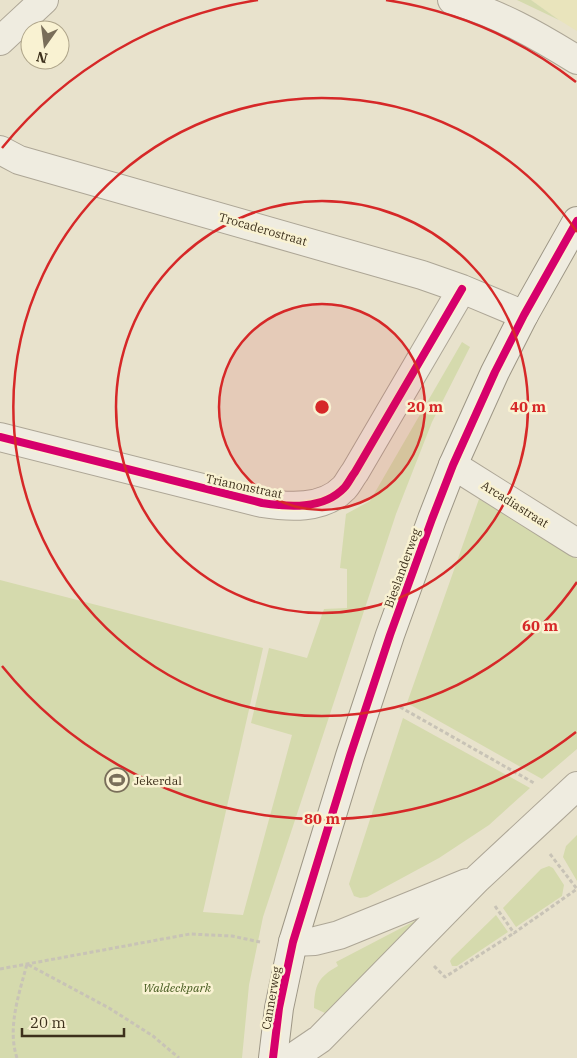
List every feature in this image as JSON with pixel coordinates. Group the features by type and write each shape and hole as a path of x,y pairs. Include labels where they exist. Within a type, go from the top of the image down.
{"street":[{"path":"0,41 44,0"},
{"path":"452,0 474,6 512,22 577,60"},
{"name":"Trocaderostraat","path":"0,150 19,160 422,275 462,289 524,315"},
{"name":"Bieslanderweg","path":"293,942 350,756 400,608 453,465 495,372 524,315 577,221"},
{"name":"Trianonstraat","path":"0,437 262,503 291,507 310,505 328,499 343,489 351,478 462,289"},
{"name":"Arcadiastraat","path":"453,465 577,543"},
{"path":"292,1058 320,1039 477,879 570,793"},
{"path":"293,942 315,942 339,934 477,879"},
{"name":"Cannerweg","path":"273,1058 279,1008 293,942"}],"path":[{"path":"372,691 570,793"},
{"path":"413,945 445,977 514,933 577,889 530,829"},
{"path":"477,879 514,933"},
{"path":"0,969 190,934 232,936 254,942"},
{"path":"17,1058 13,1044 13,1029 19,994 27,964"},
{"path":"27,964 109,1008 153,1036 179,1058"}],"shaded area":[{"path":"531,0 577,0 577,31 559,20"}],"green space":[{"path":"517,0 531,0 559,20"},
{"name":"Waldeckpark","path":"462,342 470,347 432,422 396,514 263,917 249,985 242,1058 0,1058 0,580 263,648 203,912 243,915 292,735 251,723 269,648 307,658 324,609 347,608 347,569 340,568 346,514 370,501"},
{"path":"479,499 577,559 577,749 542,779 407,703"},
{"path":"403,718 530,788 489,825 439,858 367,897 360,898 354,896 349,884"},
{"path":"577,835 577,881 563,857 566,846"},
{"path":"549,866 553,868 564,885 562,896 516,927 503,908 541,869"},
{"path":"428,914 325,1013 314,1008 318,983 321,978 338,966 336,962"},
{"path":"496,915 508,932 457,966 452,966 450,961 452,958"}],"cycle path":[{"path":"273,1058 279,1008 293,942 350,756 390,635 432,519 453,465 495,372 524,315 577,221"},
{"path":"0,437 262,503 294,506 326,500 344,488 355,472 462,289"}],"place":[{"name":"Jekerdal","path":"117,780"}]}
